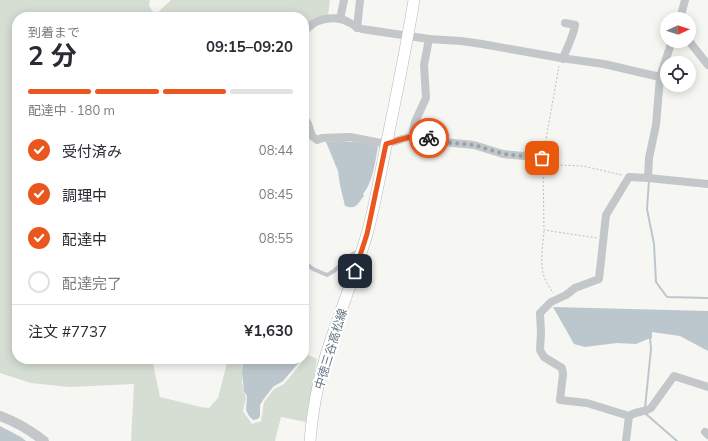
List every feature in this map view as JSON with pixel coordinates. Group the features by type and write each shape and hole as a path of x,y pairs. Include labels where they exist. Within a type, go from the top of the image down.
{"main road":[{"name":"中徳三谷高松線","path":"310,441 317,393 326,356 367,234 408,36 414,0"}],"street":[{"path":"340,19 344,0"},
{"path":"357,28 360,0"},
{"path":"682,12 685,0"},
{"path":"309,26 318,21 330,18 340,19 350,22 357,28 362,29 429,39 475,43 562,59 604,64 660,77 656,125 649,158 648,178"},
{"path":"562,59 571,42 575,25 565,23"},
{"path":"412,136 426,98 424,65 429,39"},
{"path":"695,48 708,64"},
{"path":"309,127 312,136 316,140 322,138 350,137 386,144 412,136 420,136 443,142 474,145 504,154 523,156 529,154 542,159"},
{"path":"708,184 629,177 606,215 598,279 575,288 566,295 551,302 540,313 540,350 544,357 562,368 563,374 560,400 587,403 629,416 633,413 651,408 674,376 708,386"},
{"path":"0,416 23,426 44,441"},
{"path":"626,441 629,416"}],"lane":[{"path":"309,266 327,275 350,254 362,249"}],"path":[{"path":"556,300 545,278 542,268 544,230 542,159 562,59"},
{"path":"542,159 560,165 583,166 629,177"},
{"path":"544,230 603,239"}],"shaded area":[{"path":"0,0 150,0 149,6 153,12 12,12 12,364 153,364 160,397 209,408 218,398 227,364 242,364 242,383 246,398 243,411 252,424 261,421 264,402 274,389 284,384 301,364 309,364 309,355 317,359 306,422 281,417 275,441 131,441 134,384 69,387 31,383 0,373"},
{"path":"171,0 330,0 328,16 310,32 309,12 158,12"},
{"path":"339,141 364,143 378,147 369,184 363,194 364,196 354,207 345,206 338,171 326,142"},
{"path":"553,307 708,311 708,351 680,336 652,332 652,338 636,344 617,343 585,347 574,344"},
{"path":"243,364 298,364 283,381 273,387 260,405 260,416 258,419 253,420 246,410 247,396 244,391"},
{"path":"0,426 21,437 26,441 0,441"}],"waterway":[{"path":"649,180 647,209 654,244 656,282 667,297 708,298"},
{"path":"645,408 651,349 650,337"},
{"path":"646,412 646,414 677,441"}],"way so far":[{"path":"429,138 443,142 474,145 504,154 523,156 529,154 542,158"}],"route":[{"path":"355,271 367,234 386,144 412,136 429,138"}]}
